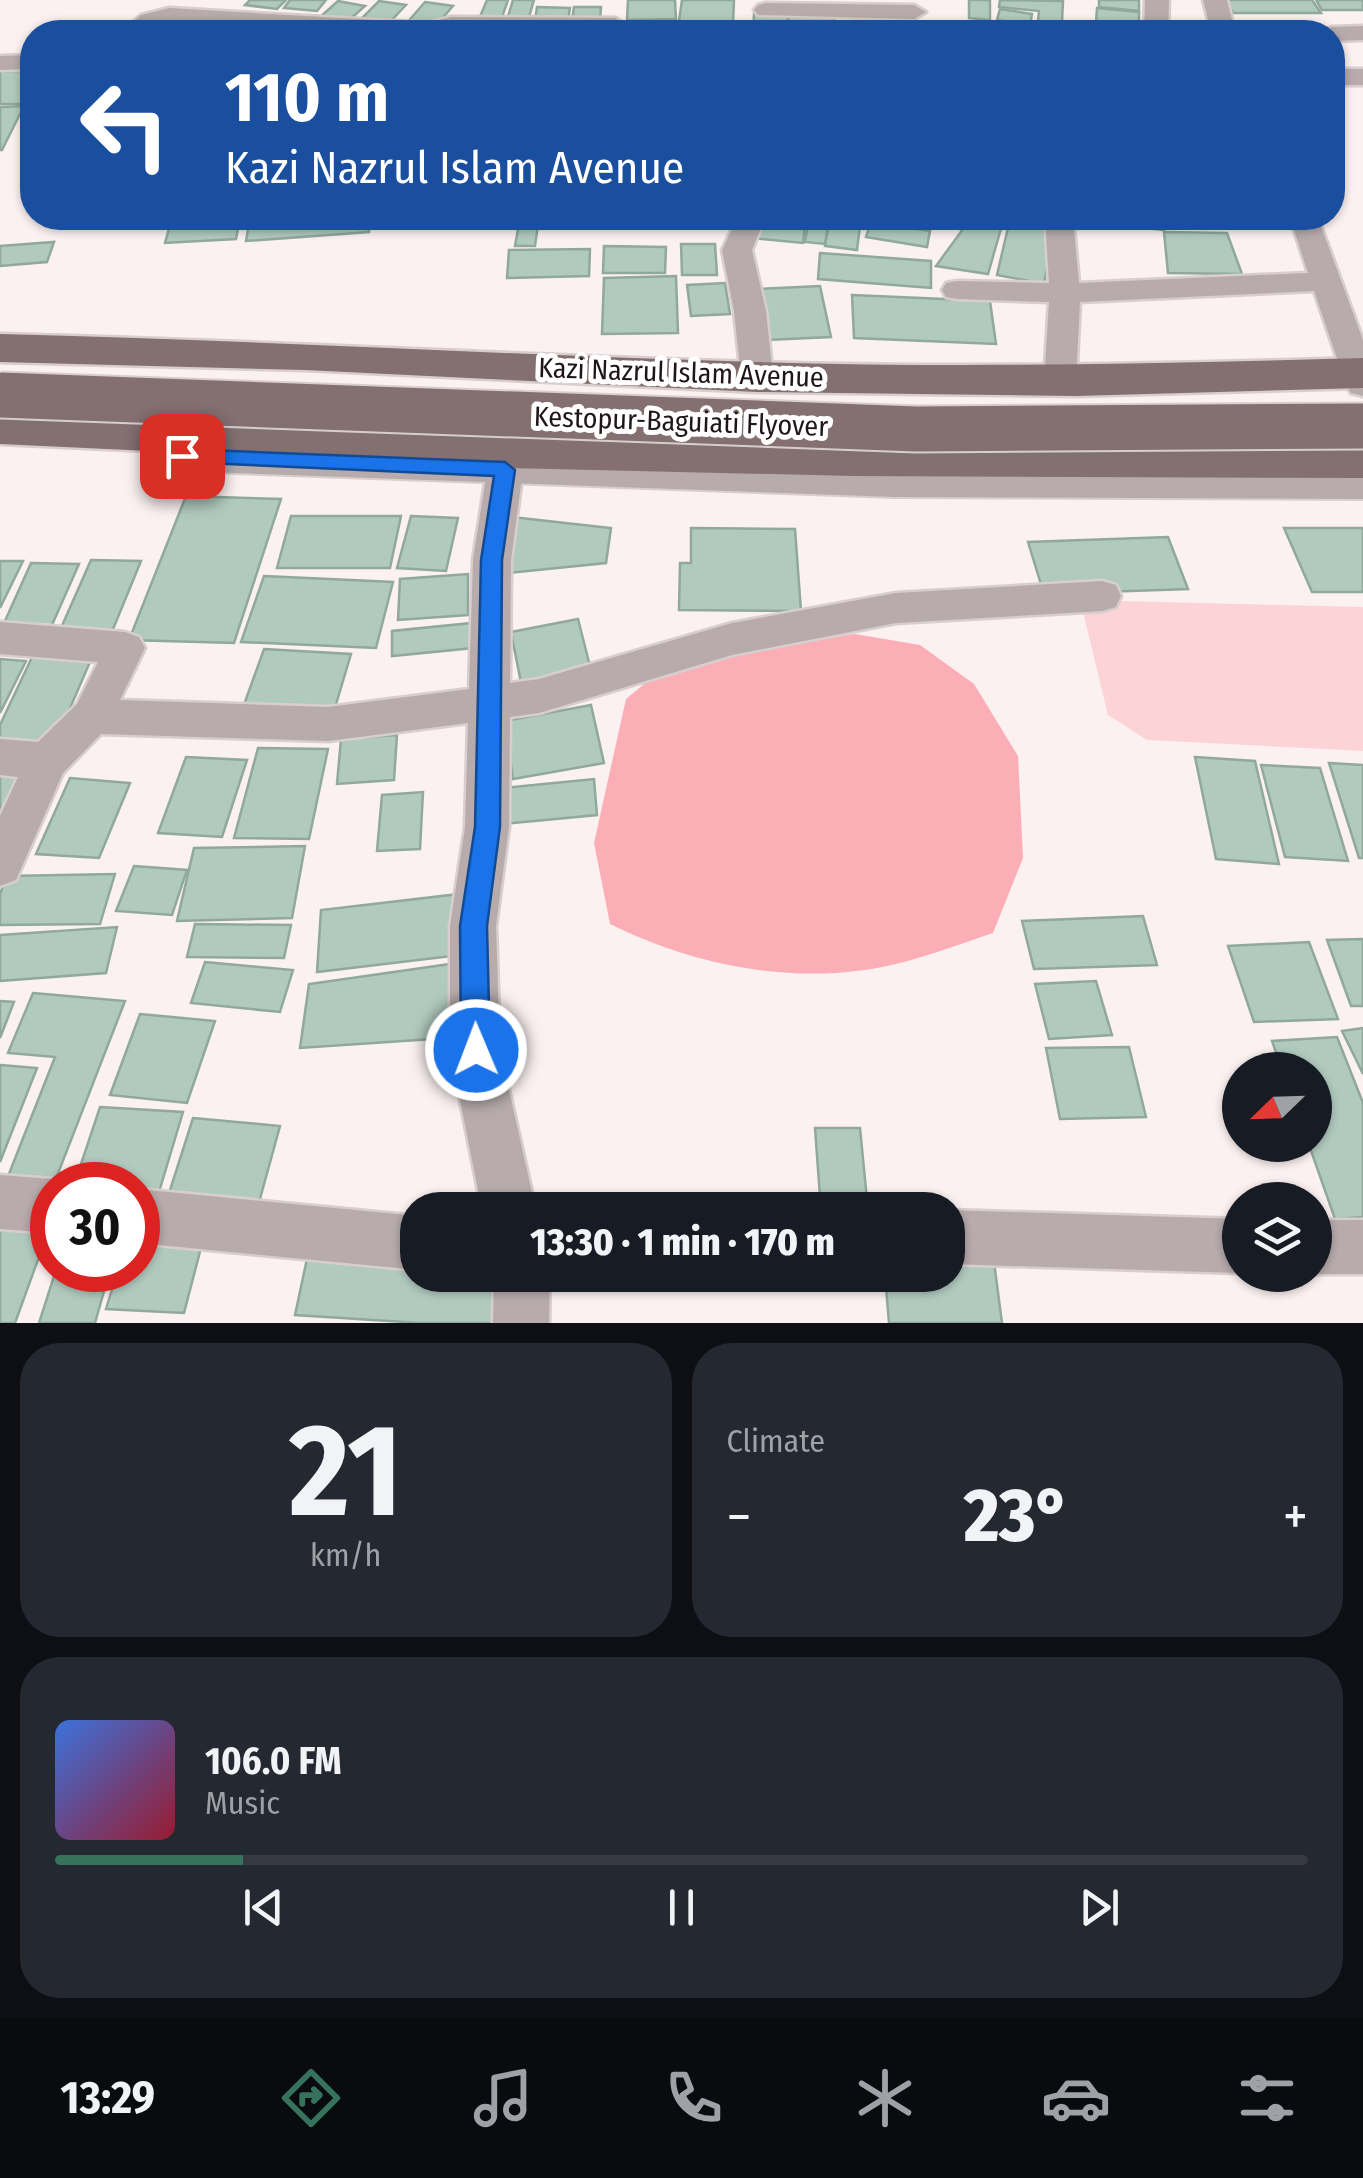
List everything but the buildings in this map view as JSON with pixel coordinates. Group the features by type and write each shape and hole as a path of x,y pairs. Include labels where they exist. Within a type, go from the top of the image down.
{"main road":[{"name":"Kazi Nazrul Islam Avenue","path":"0,348 305,356 757,377 1060,381 1223,377 1362,383"},
{"name":"Kestopur-Baguiati Flyover","path":"0,369 865,400 1362,383"},
{"path":"1223,377 1263,472"},
{"name":"Kestopur-Baguiati Flyover","path":"0,394 916,429 1363,426"},
{"path":"0,428 508,452 1263,472 1363,460"}],"street":[{"path":"766,10 914,15"},
{"path":"149,20 169,15 255,20"},
{"path":"582,20 615,19"},
{"path":"746,230 737,250 750,311 757,377"},
{"path":"1060,230 1065,293 1060,381"},
{"path":"1309,230 1362,383"},
{"path":"957,290 1065,293 1328,281"},
{"path":"156,435 182,456 505,470 894,482 1263,472 1363,484"},
{"path":"505,470 492,560 487,827 473,926 476,1050 505,1192"},
{"path":"92,716 328,724 490,704 578,687 732,639 896,608 1102,596"},
{"path":"0,638 125,648 92,716 48,760 0,865"},
{"path":"0,757 48,760"},
{"path":"0,1202 30,1204"},
{"path":"160,1218 400,1242"},
{"path":"965,1238 1222,1245"},
{"path":"1332,1246 1363,1247"},
{"path":"521,1323 522,1292"}],"shaded area":[{"path":"1080,600 1363,607 1363,751 1147,740 1108,715"},
{"path":"855,634 920,645 974,684 1018,756 1023,858 993,933 867,970 791,973 716,962 610,924 594,843 626,699 673,660"}],"route":[{"path":"182,456 505,470 492,560 487,827 473,926 476,1050"}]}
